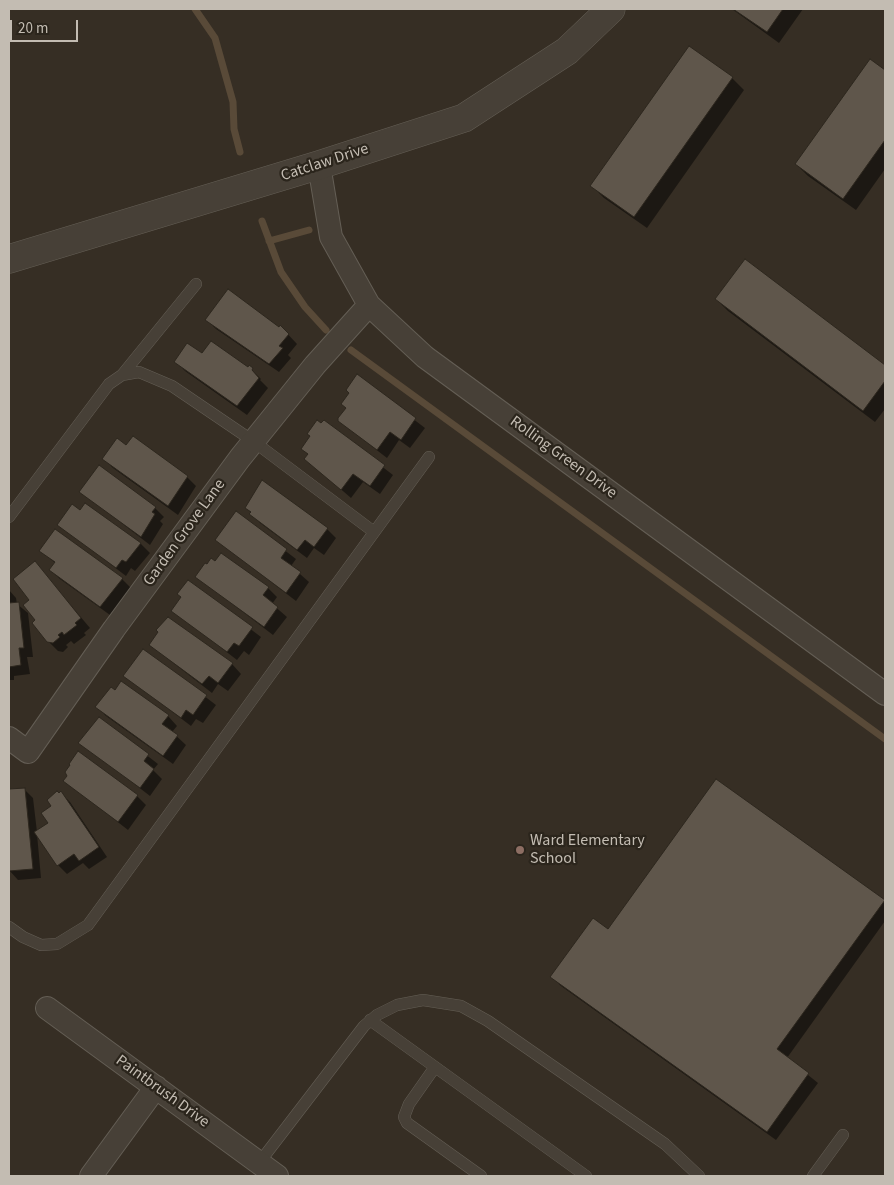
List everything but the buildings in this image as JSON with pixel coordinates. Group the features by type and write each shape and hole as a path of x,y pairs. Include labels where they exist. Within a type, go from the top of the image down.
{"street":[{"name":"Catclaw Drive","path":"9,259 320,165 464,118 566,51 611,9"},
{"name":"Rolling Green Drive","path":"320,165 331,237 369,305 426,357 885,694"},
{"name":"Garden Grove Lane","path":"9,738 28,752 120,621 253,442 315,365 369,305"},
{"name":"Paintbrush Drive","path":"47,1008 277,1176"},
{"path":"91,1176 156,1087"}],"lane":[{"path":"9,517 109,384 122,375 196,284"},
{"path":"122,375 139,372 172,386 253,442 374,532"},
{"path":"9,927 23,937 40,945 57,944 88,925 429,457"},
{"path":"259,1163 370,1020 398,1005 423,1000 461,1006 488,1021 664,1144 699,1176"},
{"path":"370,1020 586,1176"},
{"path":"435,1067 409,1104 404,1117 407,1122 481,1176"},
{"path":"813,1176 843,1135"}],"waterway":[{"path":"195,9 215,38 233,102 234,129 240,152"},
{"path":"262,221 281,272 305,307 326,330"},
{"path":"269,241 309,230"},
{"path":"351,350 885,739"}],"place":[{"name":"Ward Elementary School","path":"520,850"}]}
